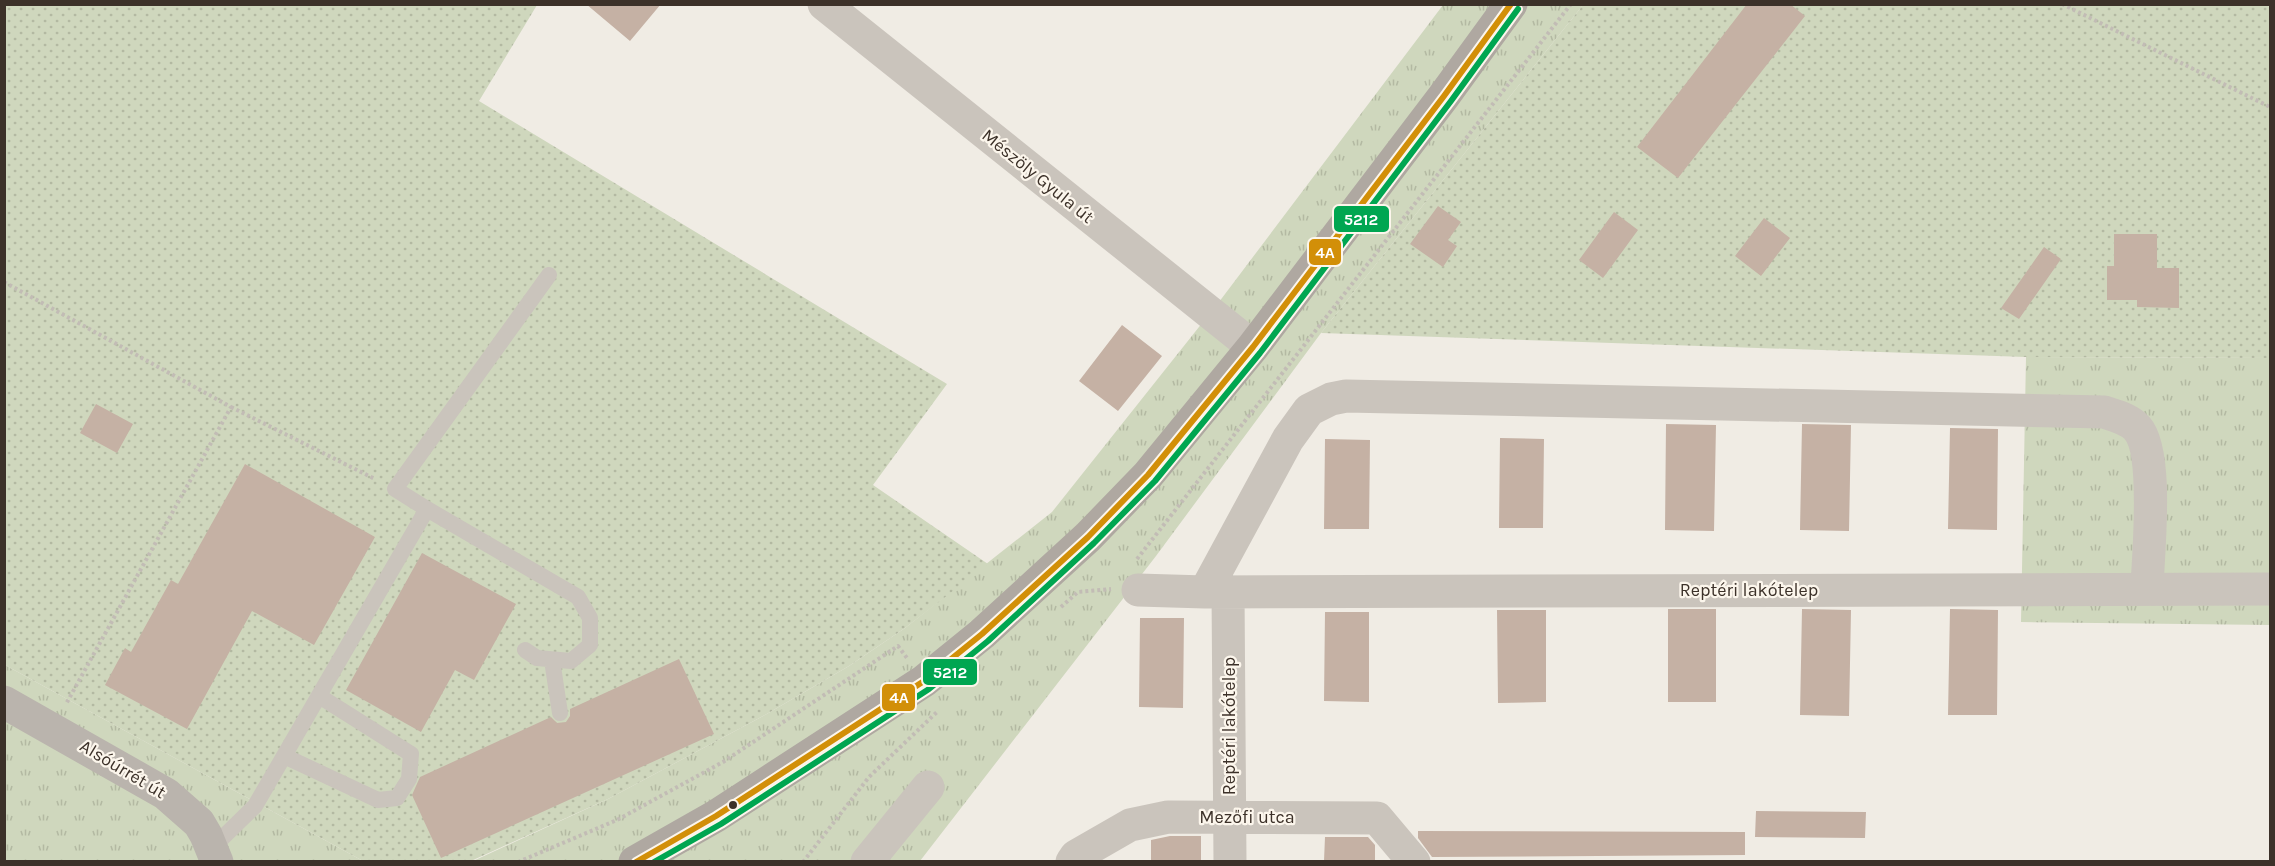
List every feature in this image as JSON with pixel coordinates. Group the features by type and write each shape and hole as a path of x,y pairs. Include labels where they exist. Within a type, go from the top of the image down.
{"main road":[{"path":"635,861 716,816 924,681 982,634 1088,537 1148,476 1253,347 1511,4"}],"street":[{"name":"Mészöly Gyula út","path":"824,4 1253,347"},
{"path":"1216,592 1288,439 1309,410 1330,399 1346,396 2104,412 2125,419 2138,429 2146,448 2150,475 2147,588"},
{"name":"Reptéri lakótelep","path":"1138,590 1216,592 2271,589"},
{"name":"Reptéri lakótelep","path":"1216,592 1230,861"},
{"name":"Alsóúrrét út","path":"4,702 166,794 198,823 215,855"},
{"path":"867,861 927,787"},
{"name":"Mezőfi utca","path":"1072,861 1076,856 1130,825 1168,817 1377,818 1414,861"}],"lane":[{"path":"525,650 537,658 571,662 590,645 590,618 578,597 396,489 549,275"},
{"path":"215,855 255,806 427,509"},
{"path":"552,660 560,713"},
{"path":"284,756 378,800 397,798 409,779 411,753 319,696"}],"path":[{"path":"2062,4 2271,106"},
{"path":"4,282 231,406 396,489"},
{"path":"52,728 231,406"},
{"path":"518,861 618,820 723,762 898,646"},
{"path":"803,861 869,777 940,709"}],"green space":[{"path":"4,5 537,5 479,101 947,384 873,485 988,564 905,628 849,666 765,715 608,799 471,861 363,861 5,665"},
{"path":"1443,5 1583,5 1321,333 1156,556 920,861 471,862 608,799 765,715 849,666 905,628 1052,512 1222,298"},
{"path":"1583,5 2270,5 2270,358 2026,357 1321,333"},
{"path":"2026,357 2270,358 2270,625 2021,622"},
{"path":"5,665 363,861 5,861"}],"building":[{"path":"586,4 661,4 630,41"},
{"path":"1747,4 1790,4 1805,16 1678,178 1637,147"},
{"path":"1438,206 1461,222 1448,240 1457,246 1443,267 1410,244"},
{"path":"1614,212 1638,230 1603,278 1579,260"},
{"path":"1764,218 1790,238 1761,276 1735,256"},
{"path":"2114,234 2157,234 2157,268 2179,268 2179,308 2137,307 2137,300 2107,300 2107,266 2114,266"},
{"path":"2044,247 2061,259 2019,319 2001,308"},
{"path":"1122,325 1162,356 1118,411 1079,381"},
{"path":"96,404 133,424 117,453 80,433"},
{"path":"1666,424 1716,425 1714,531 1665,530"},
{"path":"1802,424 1851,425 1849,531 1800,530"},
{"path":"1950,428 1998,429 1997,530 1948,529"},
{"path":"1500,438 1544,439 1543,528 1499,528"},
{"path":"1325,439 1370,440 1369,529 1324,529"},
{"path":"245,464 375,537 314,645 252,611 187,729 105,685 125,648 131,652 171,580 178,584"},
{"path":"422,553 516,604 474,680 455,670 421,732 346,690"},
{"path":"1668,609 1716,609 1716,702 1668,702"},
{"path":"1802,609 1851,610 1849,716 1800,715"},
{"path":"1950,609 1998,610 1997,715 1948,715"},
{"path":"1497,610 1546,610 1546,702 1498,703"},
{"path":"1325,612 1369,612 1369,702 1324,701"},
{"path":"1140,618 1184,618 1183,708 1139,707"},
{"path":"679,659 714,734 441,858 412,795 420,777 551,717 557,723 566,722 570,716 570,709"},
{"path":"1756,811 1866,812 1865,838 1755,837"},
{"path":"1418,831 1745,832 1745,855 1432,857 1418,838"},
{"path":"1170,836 1201,836 1201,861 1151,861 1151,840"},
{"path":"1325,837 1368,837 1375,845 1375,861 1324,861"}],"transit line":[{"name":"4A","path":"636,862 716,816 924,681 982,634 1088,537 1148,475 1253,347 1511,4"},
{"name":"5212","path":"654,862 721,824 929,689 988,641 1094,543 1155,481 1260,353 1518,9"}]}
